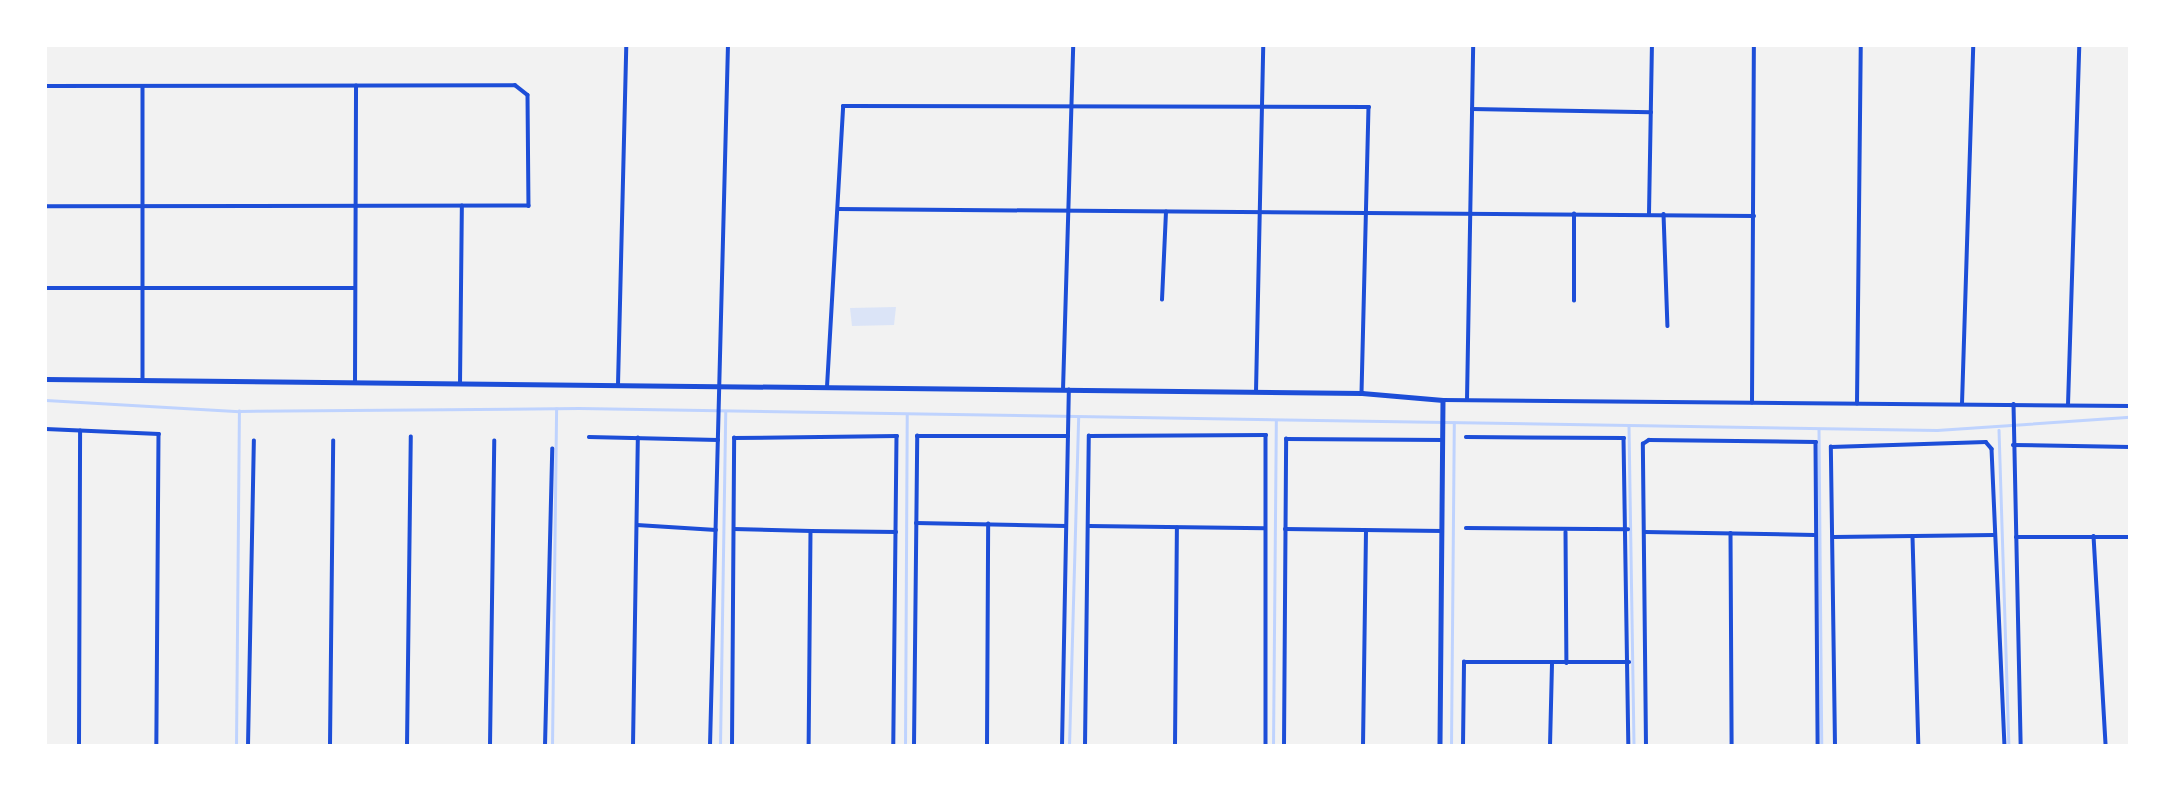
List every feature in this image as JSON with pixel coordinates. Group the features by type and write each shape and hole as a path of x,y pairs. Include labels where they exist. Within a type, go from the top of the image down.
{"street":[{"path":"618,385 626,46"},
{"path":"710,746 728,46"},
{"path":"1062,746 1073,46"},
{"path":"1256,392 1263,46"},
{"path":"1467,401 1473,214 1473,46"},
{"path":"1649,214 1652,46"},
{"path":"1752,403 1754,46"},
{"path":"1857,404 1861,46"},
{"path":"1962,405 1973,46"},
{"path":"2068,405 2079,46"},
{"path":"46,86 515,85 528,95 529,206 46,207"},
{"path":"143,86 143,380"},
{"path":"355,383 356,86"},
{"path":"827,388 843,106 1369,107 1369,214 1362,393"},
{"path":"1472,109 1651,112"},
{"path":"460,384 462,206"},
{"path":"838,209 1754,216"},
{"path":"1162,300 1166,212"},
{"path":"1574,214 1574,301"},
{"path":"1664,214 1668,326"},
{"path":"46,288 355,288"},
{"path":"46,379 1362,393 1467,401 2130,406"},
{"path":"1440,746 1443,400"},
{"path":"2014,407 2012,445 2021,746"},
{"path":"46,429 159,433 157,746"},
{"path":"79,746 80,430"},
{"path":"1085,746 1089,436 1266,435 1266,746"},
{"path":"732,746 734,438 897,436 894,746"},
{"path":"914,746 917,436 1068,436"},
{"path":"407,746 411,437"},
{"path":"1466,437 1624,438 1628,529 1629,746"},
{"path":"589,438 718,440"},
{"path":"633,746 638,438"},
{"path":"1284,746 1286,439 1444,439"},
{"path":"1646,746 1643,444 1649,440 1816,442 1814,535 1818,746"},
{"path":"248,746 254,441"},
{"path":"330,746 333,441"},
{"path":"490,746 494,441"},
{"path":"1835,746 1836,444 1986,442 1992,449 2005,746"},
{"path":"2012,445 2130,447"},
{"path":"545,746 552,449"},
{"path":"916,523 1066,526"},
{"path":"987,746 988,524"},
{"path":"637,525 716,530"},
{"path":"1089,526 1265,528"},
{"path":"1175,746 1177,528"},
{"path":"1466,528 1566,532 1628,529"},
{"path":"734,529 896,532"},
{"path":"1285,529 1442,531"},
{"path":"809,746 811,531"},
{"path":"1363,746 1366,532"},
{"path":"1566,532 1567,663"},
{"path":"1644,532 1814,535"},
{"path":"1731,533 1732,746"},
{"path":"1834,537 1994,535"},
{"path":"2094,536 2106,746"},
{"path":"1913,537 1919,746"},
{"path":"2015,537 2130,537"},
{"path":"1463,746 1464,662 1629,662"},
{"path":"1550,746 1552,664"}],"shaded area":[{"path":"896,307 894,325 852,326 850,308"}],"waterway":[{"path":"46,400 239,411 579,408 1937,430 2130,417"},
{"path":"552,746 556,409"},
{"path":"236,746 239,411"},
{"path":"720,746 725,412"},
{"path":"905,746 907,415"},
{"path":"1069,746 1078,418"},
{"path":"1273,746 1276,421"},
{"path":"1451,746 1454,423"},
{"path":"1629,426 1634,746"},
{"path":"1819,429 1822,746"},
{"path":"1999,430 2009,746"}]}
